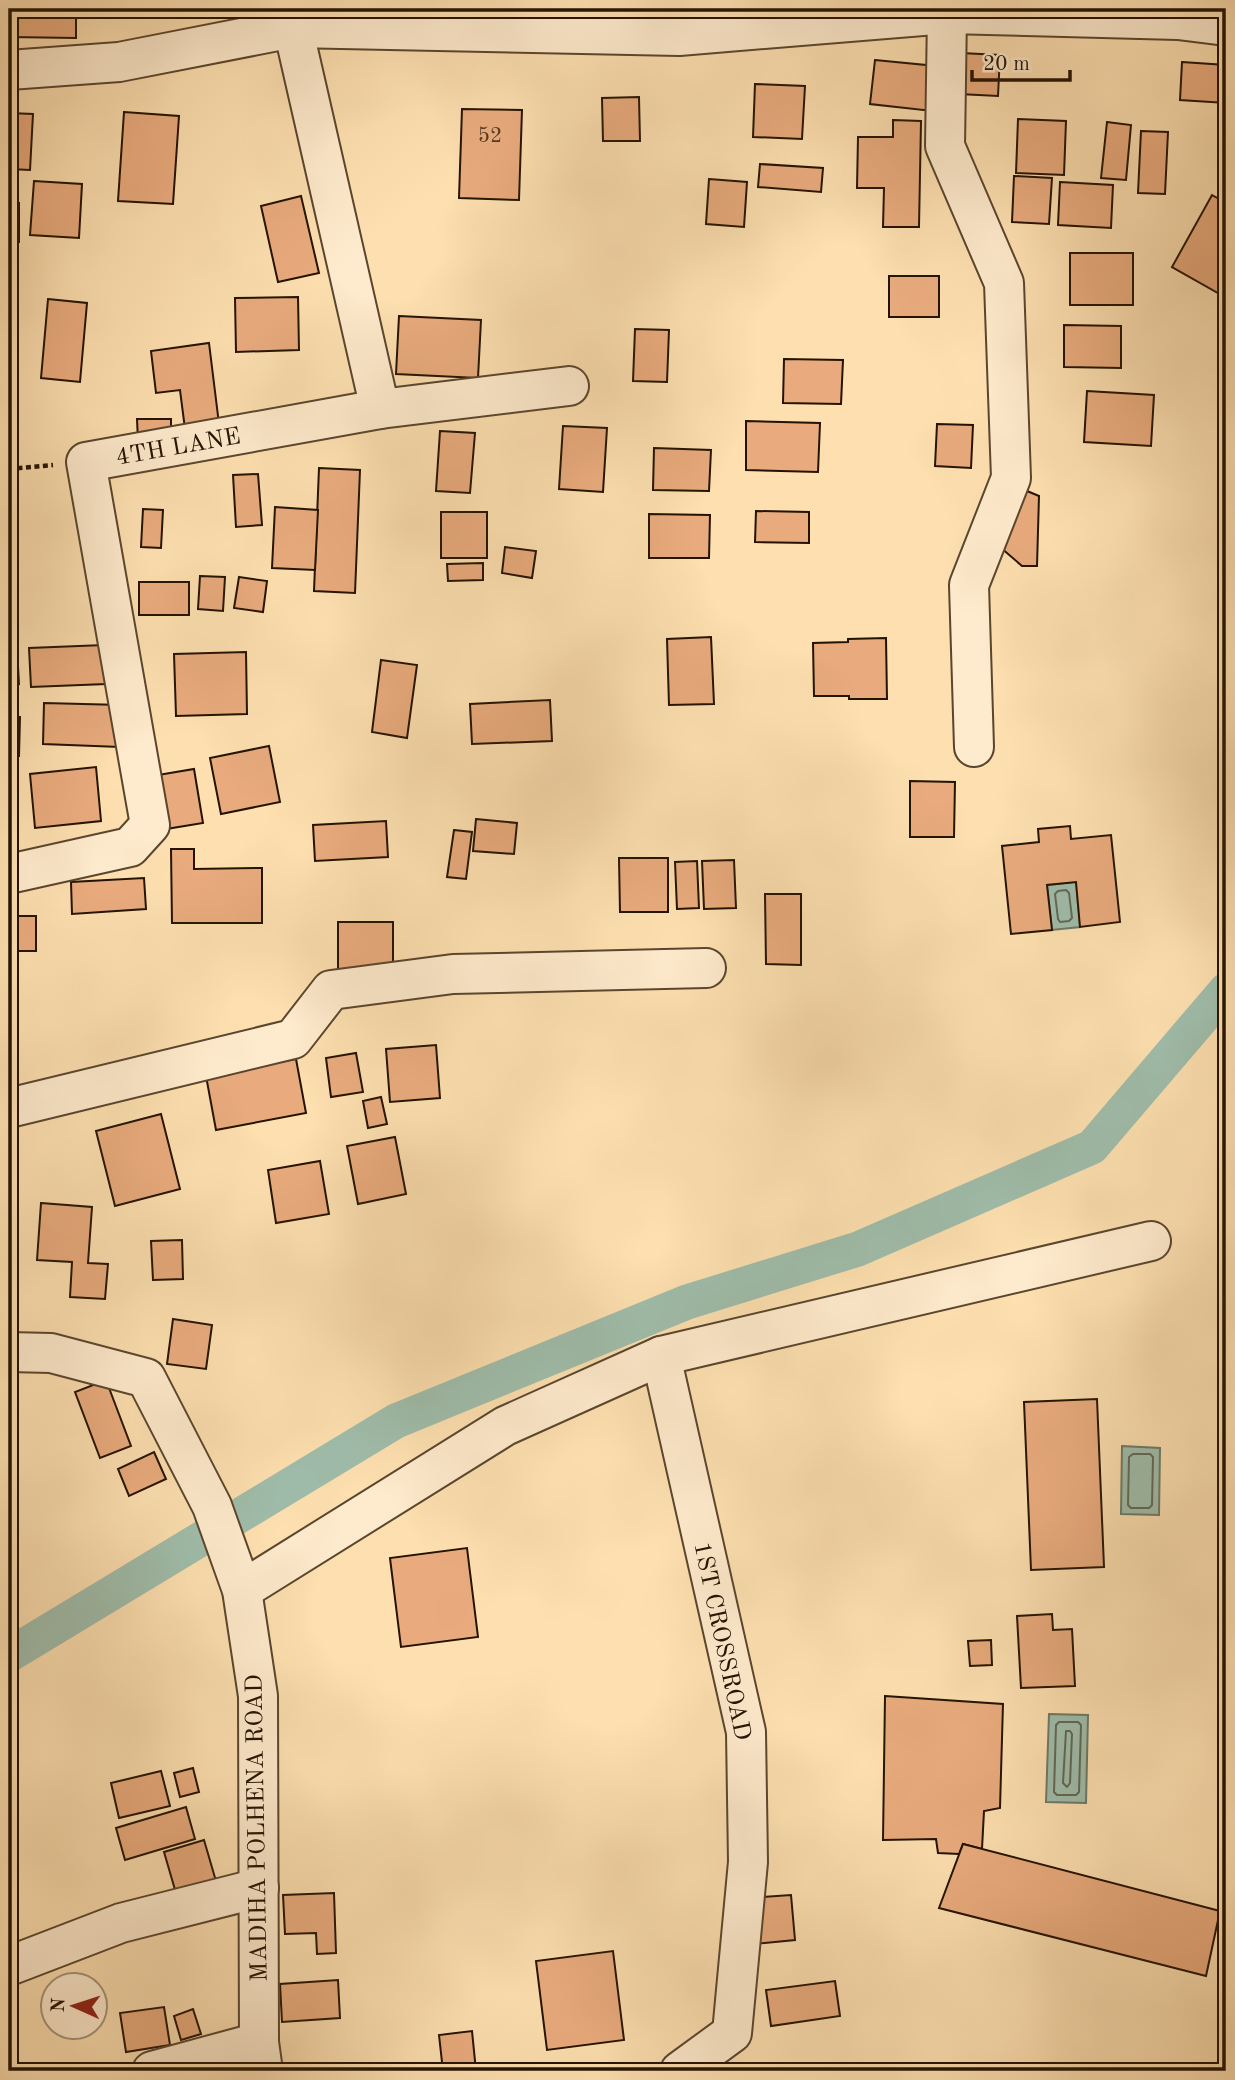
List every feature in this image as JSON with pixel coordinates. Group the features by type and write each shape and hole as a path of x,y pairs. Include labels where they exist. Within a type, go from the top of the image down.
{"street":[{"path":"947,14 945,146 1004,283 1005,297 1011,478 969,585 974,747"},
{"path":"9,70 119,62 292,18 681,22 947,14 1178,20 1226,26"},
{"path":"292,18 380,409"},
{"name":"4TH LANE","path":"9,874 131,847 150,825 86,462 380,409 569,386"},
{"path":"9,1108 293,1039 331,990 453,974 706,968"},
{"path":"237,1576 505,1426 661,1356 1151,1241"},
{"name":"MADIHA POLHENA ROAD","path":"9,1352 51,1353 146,1378 212,1506 237,1576 258,1696 261,2057"},
{"name":"1ST CROSSROAD","path":"661,1356 746,1732 748,1862 732,2033 680,2071"},
{"path":"9,1966 121,1923 258,1888"},
{"path":"152,2071 261,2057"}],"path":[{"path":"9,469 86,462"}],"water":[{"path":"1076,882 1080,927 1052,930 1047,885"},
{"path":"1122,1446 1160,1448 1159,1515 1121,1514"},
{"path":"1049,1714 1088,1715 1086,1803 1046,1802"}],"building":[{"path":"9,9 76,9 76,38 9,37"},
{"path":"961,53 1000,55 998,96 959,94"},
{"path":"875,60 936,66 932,111 870,104"},
{"path":"1182,62 1226,65 1226,103 1180,100"},
{"path":"755,84 805,86 802,139 753,137"},
{"path":"639,97 640,141 603,141 602,98"},
{"path":"462,109 522,110 519,200 459,198"},
{"path":"124,112 179,116 173,204 118,201"},
{"path":"9,113 33,114 30,170 9,169"},
{"path":"1018,119 1066,121 1064,175 1016,173"},
{"path":"893,120 921,121 919,227 883,227 884,188 857,188 858,137 893,137"},
{"path":"1107,122 1131,125 1126,180 1101,178"},
{"path":"1141,131 1168,132 1165,194 1138,193"},
{"path":"760,164 823,168 821,192 758,187"},
{"path":"1014,176 1052,178 1049,224 1012,222"},
{"path":"709,179 747,182 744,227 706,224"},
{"path":"34,181 82,184 79,238 30,235"},
{"path":"1060,182 1113,185 1111,228 1058,225"},
{"path":"1212,195 1226,203 1225,297 1172,267"},
{"path":"301,196 319,273 278,282 261,206"},
{"path":"9,203 19,203 19,242 9,242"},
{"path":"1070,253 1133,253 1133,305 1070,305"},
{"path":"889,276 939,276 939,317 889,317"},
{"path":"298,297 299,350 236,352 235,298"},
{"path":"48,299 87,303 80,382 41,378"},
{"path":"399,316 481,320 478,378 396,374"},
{"path":"1064,325 1121,326 1121,368 1064,367"},
{"path":"635,329 669,330 667,382 633,381"},
{"path":"209,343 219,424 185,429 180,390 156,393 151,351"},
{"path":"784,359 843,360 841,404 783,403"},
{"path":"1087,391 1154,395 1151,446 1084,442"},
{"path":"137,419 171,419 171,441 138,441"},
{"path":"746,421 820,423 818,472 746,470"},
{"path":"937,424 973,425 971,468 935,466"},
{"path":"563,426 607,428 603,492 559,489"},
{"path":"440,431 475,433 470,493 436,491"},
{"path":"654,448 711,450 709,491 653,490"},
{"path":"319,468 360,470 355,593 314,591"},
{"path":"258,474 262,525 236,527 233,475"},
{"path":"1027,491 1039,496 1037,566 1022,566 1000,547"},
{"path":"275,507 318,510 315,570 272,568"},
{"path":"143,509 163,510 161,548 141,547"},
{"path":"756,511 809,512 809,543 755,542"},
{"path":"441,512 487,512 487,558 441,558"},
{"path":"649,514 710,515 709,558 649,558"},
{"path":"505,547 536,551 532,578 502,573"},
{"path":"483,563 483,580 448,581 447,564"},
{"path":"200,576 225,577 223,611 198,609"},
{"path":"239,577 267,581 263,612 234,608"},
{"path":"139,582 189,582 189,615 139,615"},
{"path":"16,631 19,684 9,685 9,632"},
{"path":"711,637 714,704 669,705 667,639"},
{"path":"886,638 887,699 814,696 813,643"},
{"path":"104,645 106,684 31,687 29,648"},
{"path":"246,652 247,714 176,716 174,654"},
{"path":"381,660 417,665 407,738 372,732"},
{"path":"550,700 552,741 472,744 470,704"},
{"path":"44,703 122,705 120,747 43,744"},
{"path":"9,717 20,717 19,756 9,756"},
{"path":"269,746 280,802 221,814 210,758"},
{"path":"96,767 101,821 35,828 30,774"},
{"path":"194,769 203,823 160,830 152,776"},
{"path":"910,781 955,782 954,837 910,837"},
{"path":"476,819 517,823 514,854 473,851"},
{"path":"386,821 388,857 315,861 313,825"},
{"path":"1070,826 1071,839 1111,835 1120,922 1080,927 1076,882 1047,885 1052,930 1011,934 1002,846 1039,842 1038,829"},
{"path":"454,830 472,832 466,879 447,877"},
{"path":"171,849 194,849 194,869 262,868 262,923 172,923"},
{"path":"619,858 668,858 668,912 620,912"},
{"path":"734,860 736,908 704,909 702,861"},
{"path":"697,861 699,908 677,909 675,862"},
{"path":"144,878 146,909 72,914 71,882"},
{"path":"765,894 801,894 801,965 766,964"},
{"path":"13,916 36,916 36,951 13,951"},
{"path":"338,922 393,922 393,973 338,974"},
{"path":"436,1045 440,1098 390,1102 386,1049"},
{"path":"356,1053 363,1092 331,1097 326,1058"},
{"path":"296,1059 306,1113 216,1130 206,1076"},
{"path":"381,1097 387,1124 368,1128 363,1101"},
{"path":"161,1114 180,1189 115,1206 96,1131"},
{"path":"395,1137 406,1194 358,1204 347,1146"},
{"path":"320,1161 329,1214 276,1223 268,1170"},
{"path":"41,1203 92,1207 88,1263 108,1264 105,1299 70,1297 72,1262 37,1260"},
{"path":"182,1240 183,1279 153,1280 151,1241"},
{"path":"173,1319 212,1325 206,1369 167,1364"},
{"path":"106,1380 131,1446 100,1458 75,1392"},
{"path":"1097,1399 1104,1567 1031,1570 1024,1402"},
{"path":"154,1452 166,1479 129,1496 118,1469"},
{"path":"467,1548 478,1637 401,1647 390,1558"},
{"path":"1052,1614 1053,1630 1072,1629 1075,1686 1021,1688 1017,1616"},
{"path":"991,1640 992,1665 970,1666 968,1641"},
{"path":"885,1696 1003,1704 1000,1808 984,1811 982,1849 963,1844 959,1854 938,1853 936,1839 883,1840"},
{"path":"193,1768 199,1792 180,1797 174,1773"},
{"path":"161,1771 170,1806 119,1818 111,1783"},
{"path":"186,1807 195,1839 125,1860 116,1828"},
{"path":"204,1840 218,1888 178,1900 164,1852"},
{"path":"963,1844 1220,1911 1206,1976 939,1908"},
{"path":"334,1893 336,1953 317,1954 316,1933 285,1934 283,1895"},
{"path":"791,1895 795,1940 754,1944 750,1898"},
{"path":"613,1951 624,2040 547,2050 536,1961"},
{"path":"338,1980 340,2018 282,2022 280,1984"},
{"path":"835,1981 840,2016 771,2026 766,1990"},
{"path":"164,2007 170,2045 126,2052 120,2013"},
{"path":"193,2009 201,2034 181,2040 174,2016"},
{"path":"472,2031 476,2071 443,2071 439,2035"}],"waterway":[{"path":"9,1655 396,1421 687,1302 858,1249 1092,1147 1226,990"}]}
